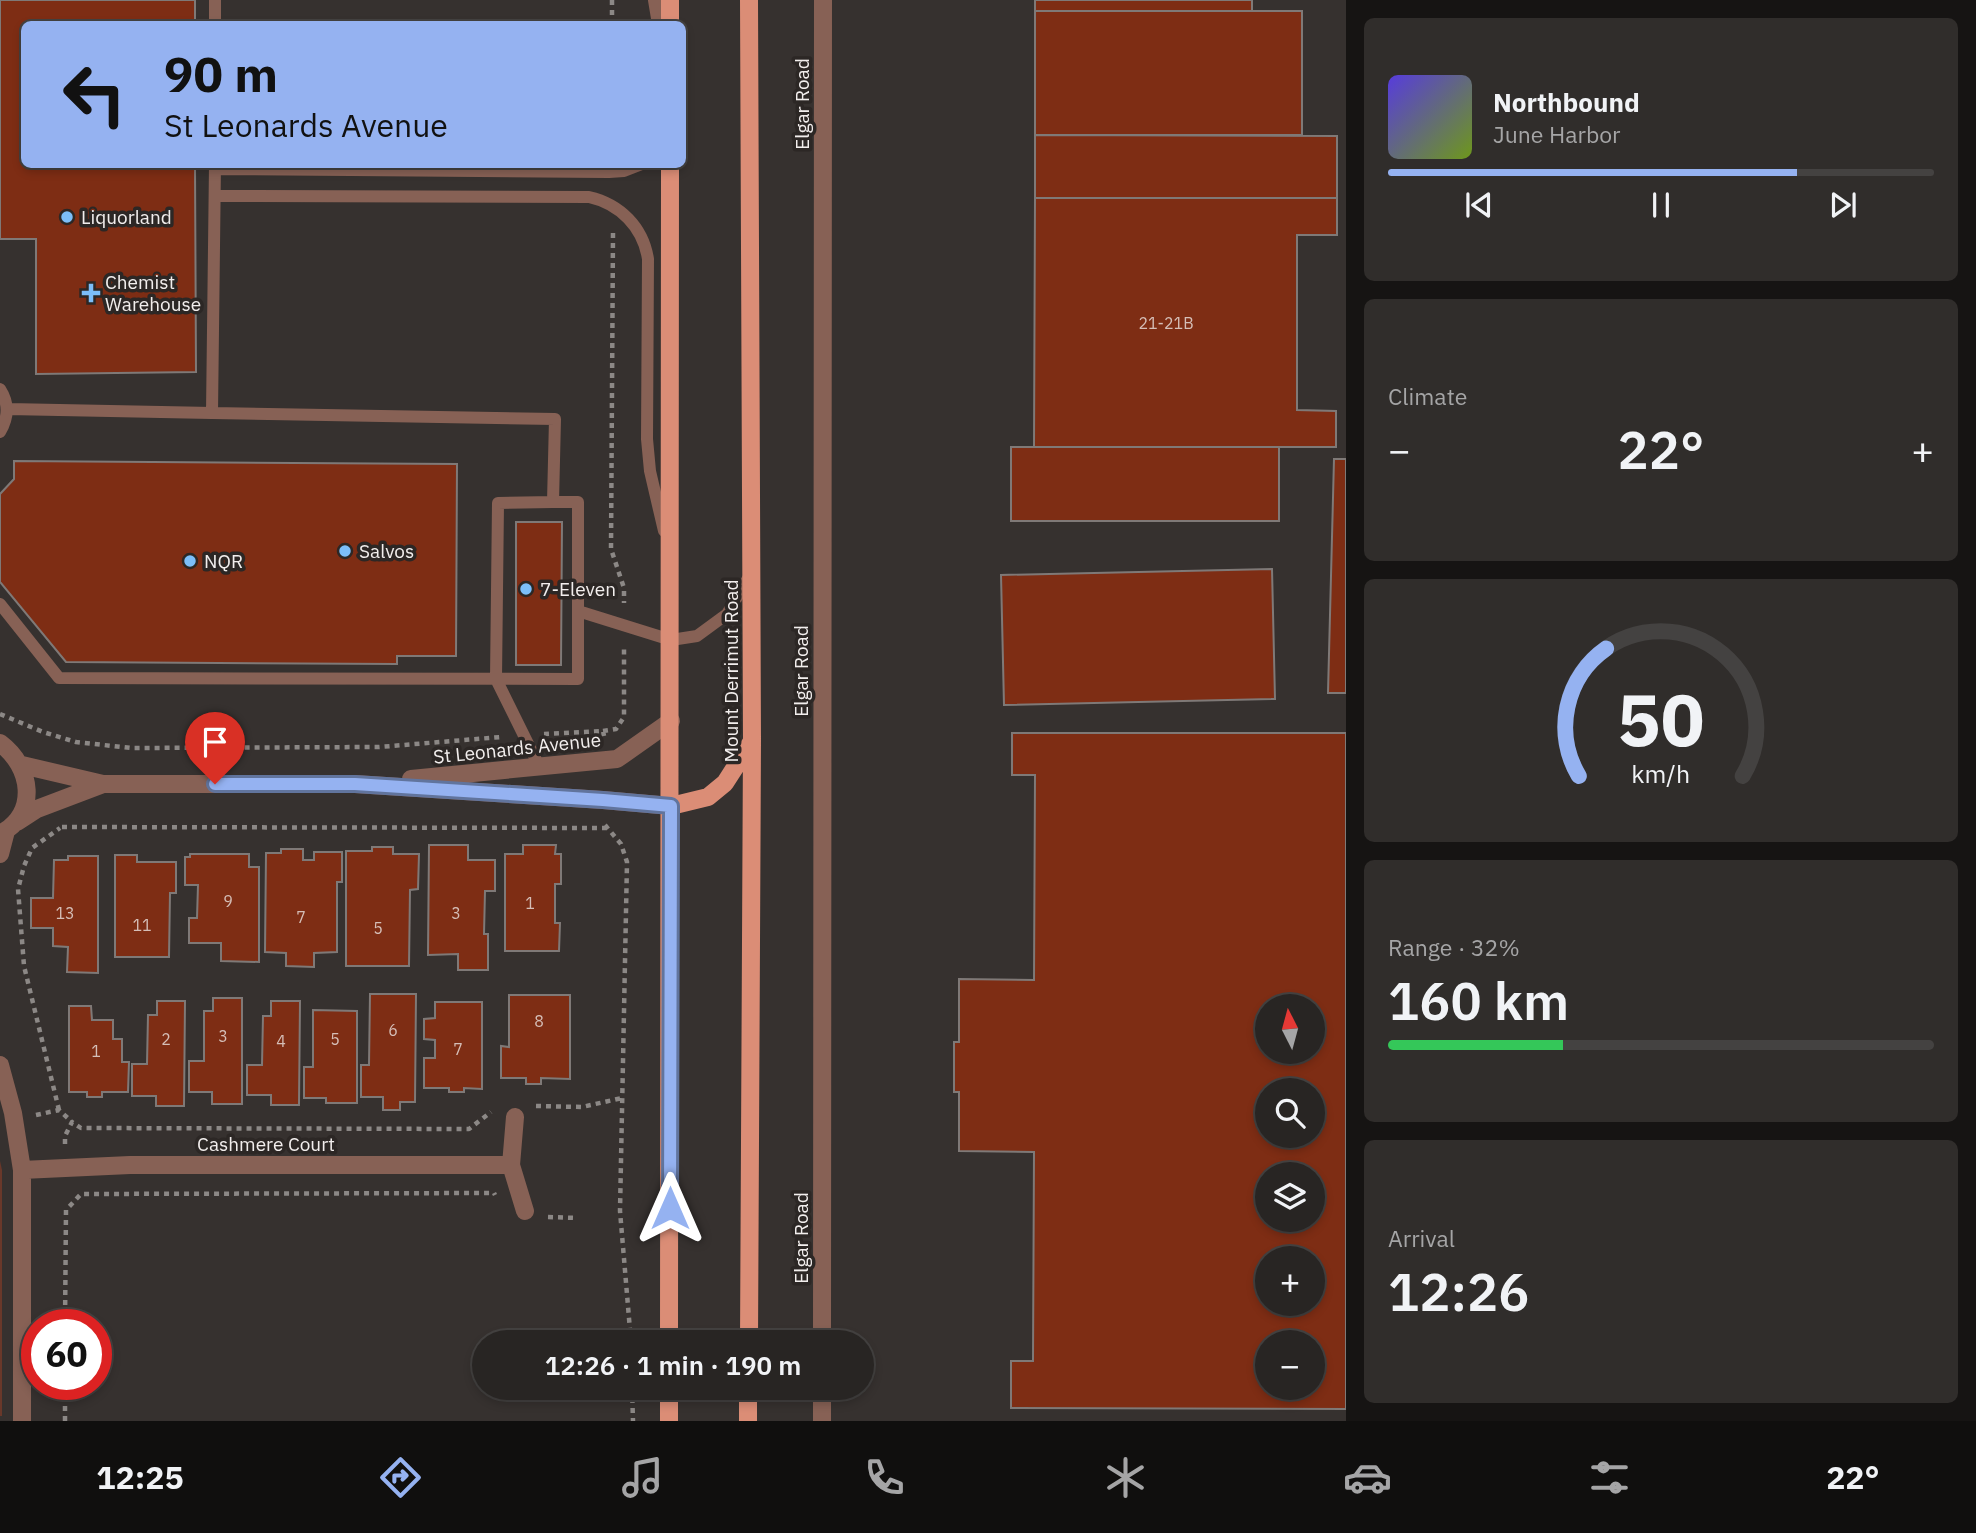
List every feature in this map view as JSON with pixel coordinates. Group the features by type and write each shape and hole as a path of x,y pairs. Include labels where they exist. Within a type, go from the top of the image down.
{"main road":[{"path":"670,0 670,21"},
{"name":"Mount Derrimut Road","path":"748,1330 752,741 749,0"},
{"path":"669,1330 670,168"},
{"path":"671,806 708,797 726,783 752,741"},
{"path":"669,1400 669,1421"},
{"path":"748,1400 748,1421"}],"street":[{"path":"657,0 660,21"},
{"name":"Elgar Road","path":"822,1330 823,0"},
{"name":"St Leonards Avenue","path":"355,784 617,759 671,720"},
{"path":"0,743 12,752 22,765 27,780 27,797 21,813 6,831 0,854"},
{"name":"St Leonards Avenue","path":"22,765 103,784 355,784 671,806"},
{"name":"St Leonards Avenue","path":"6,831 37,809 103,784"},
{"path":"0,1065 13,1113 22,1170 22,1421"},
{"path":"521,1111 511,1165 531,1214"},
{"name":"Cashmere Court","path":"22,1170 131,1165 511,1165"},
{"path":"822,1400 822,1421"}],"lane":[{"path":"215,0 215,21"},
{"path":"212,413 215,168"},
{"path":"294,168 609,172 632,168"},
{"path":"215,196 589,197 608,201 636,226 646,244 647,439 650,471 671,559"},
{"path":"0,389 8,409 0,432"},
{"path":"8,409 555,419 553,502"},
{"path":"0,604 59,678 496,679 578,679 578,502 498,503 496,679 540,768"},
{"path":"578,611 671,640 697,636 727,614 751,573"}],"path":[{"path":"612,0 612,21"},
{"path":"0,714 64,738 131,748 379,747 616,729 624,717 624,588 611,549 611,237 622,213"},
{"path":"604,731 605,760"},
{"path":"56,773 64,738"},
{"path":"603,800 597,818 621,844 627,862 620,1211 630,1330"},
{"path":"56,801 61,827"},
{"path":"60,1110 24,966 18,889 32,848 61,827 608,828"},
{"path":"521,1111 582,1107 622,1098"},
{"path":"73,1202 65,1168 65,1136 72,1122 81,1128 468,1129 499,1106"},
{"path":"65,1309 65,1210 81,1194 494,1193 501,1205"},
{"path":"531,1214 577,1218"},
{"path":"65,1400 65,1421"},
{"path":"632,1400 633,1421"}],"shaded area":[{"path":"0,1161 2,1170 2,1416 0,1416"}],"building":[{"path":"0,0 195,0 195,21 21,21 21,168 195,168 196,372 36,374 36,239 0,239"},
{"path":"1035,0 1252,0 1252,11 1035,11"},
{"path":"1035,11 1302,11 1302,135 1035,135"},
{"path":"1035,135 1337,136 1337,198 1035,198"},
{"path":"1035,198 1337,198 1337,235 1297,235 1297,410 1336,411 1336,447 1034,447"},
{"path":"1011,447 1279,447 1279,521 1011,521"},
{"path":"1334,459 1346,459 1346,693 1328,693"},
{"path":"14,461 457,464 456,656 397,656 397,664 66,662 0,582 0,494 14,479"},
{"path":"516,522 562,522 561,665 516,665"},
{"path":"1272,569 1275,699 1004,705 1001,575"},
{"path":"1012,733 1346,733 1346,1409 1011,1408 1011,1361 1033,1361 1034,1152 959,1151 959,1092 954,1092 954,1042 959,1042 959,979 1034,980 1035,775 1012,775"},
{"path":"429,845 468,845 468,860 495,860 495,891 485,891 484,934 488,934 488,970 458,970 458,954 428,955"},
{"path":"523,845 556,845 555,854 561,854 561,884 555,884 555,923 560,923 559,951 505,951 505,854 523,854"},
{"path":"372,847 393,847 393,854 419,854 418,889 410,890 409,966 346,966 346,851 372,851"},
{"path":"281,849 303,849 303,860 314,860 314,852 342,852 342,882 337,882 337,952 314,953 314,967 286,966 286,953 265,952 266,853 281,853"},
{"path":"190,854 249,854 249,867 259,867 259,962 221,961 221,943 189,943 189,918 197,918 198,885 185,885 185,857 190,857"},
{"path":"115,855 137,855 137,862 176,862 176,893 170,893 169,957 115,957"},
{"path":"68,856 98,856 98,973 67,972 68,947 53,946 53,928 31,928 31,898 53,898 54,860 68,860"},
{"path":"370,994 416,994 415,1102 400,1102 400,1110 383,1110 383,1097 361,1097 361,1065 369,1065"},
{"path":"509,995 570,995 570,1079 541,1078 541,1084 526,1084 526,1078 501,1078 501,1046 509,1047"},
{"path":"213,998 242,998 242,1104 212,1104 212,1092 189,1092 189,1061 204,1061 204,1011 213,1011"},
{"path":"157,1001 185,1001 184,1106 156,1106 156,1096 132,1096 132,1064 147,1064 148,1015 157,1015"},
{"path":"271,1001 300,1001 299,1105 271,1105 271,1095 247,1095 247,1065 262,1065 263,1016 271,1016"},
{"path":"435,1002 482,1002 482,1089 464,1088 464,1092 449,1092 449,1088 424,1088 424,1058 435,1058 435,1040 424,1039 424,1019 435,1018"},
{"path":"69,1006 91,1006 92,1020 113,1020 113,1039 122,1039 122,1062 129,1062 128,1092 102,1092 102,1097 87,1097 87,1092 69,1092"},
{"path":"313,1010 357,1011 357,1103 326,1103 326,1098 304,1098 304,1067 313,1067"}],"place":[{"name":"Liquorland","path":"67,217"},
{"name":"Chemist Warehouse","path":"91,293"},
{"name":"Salvos","path":"345,551"},
{"name":"NQR","path":"190,561"},
{"name":"7-Eleven","path":"526,589"}],"route":[{"path":"215,784 355,784 671,806 670,1208"}]}
